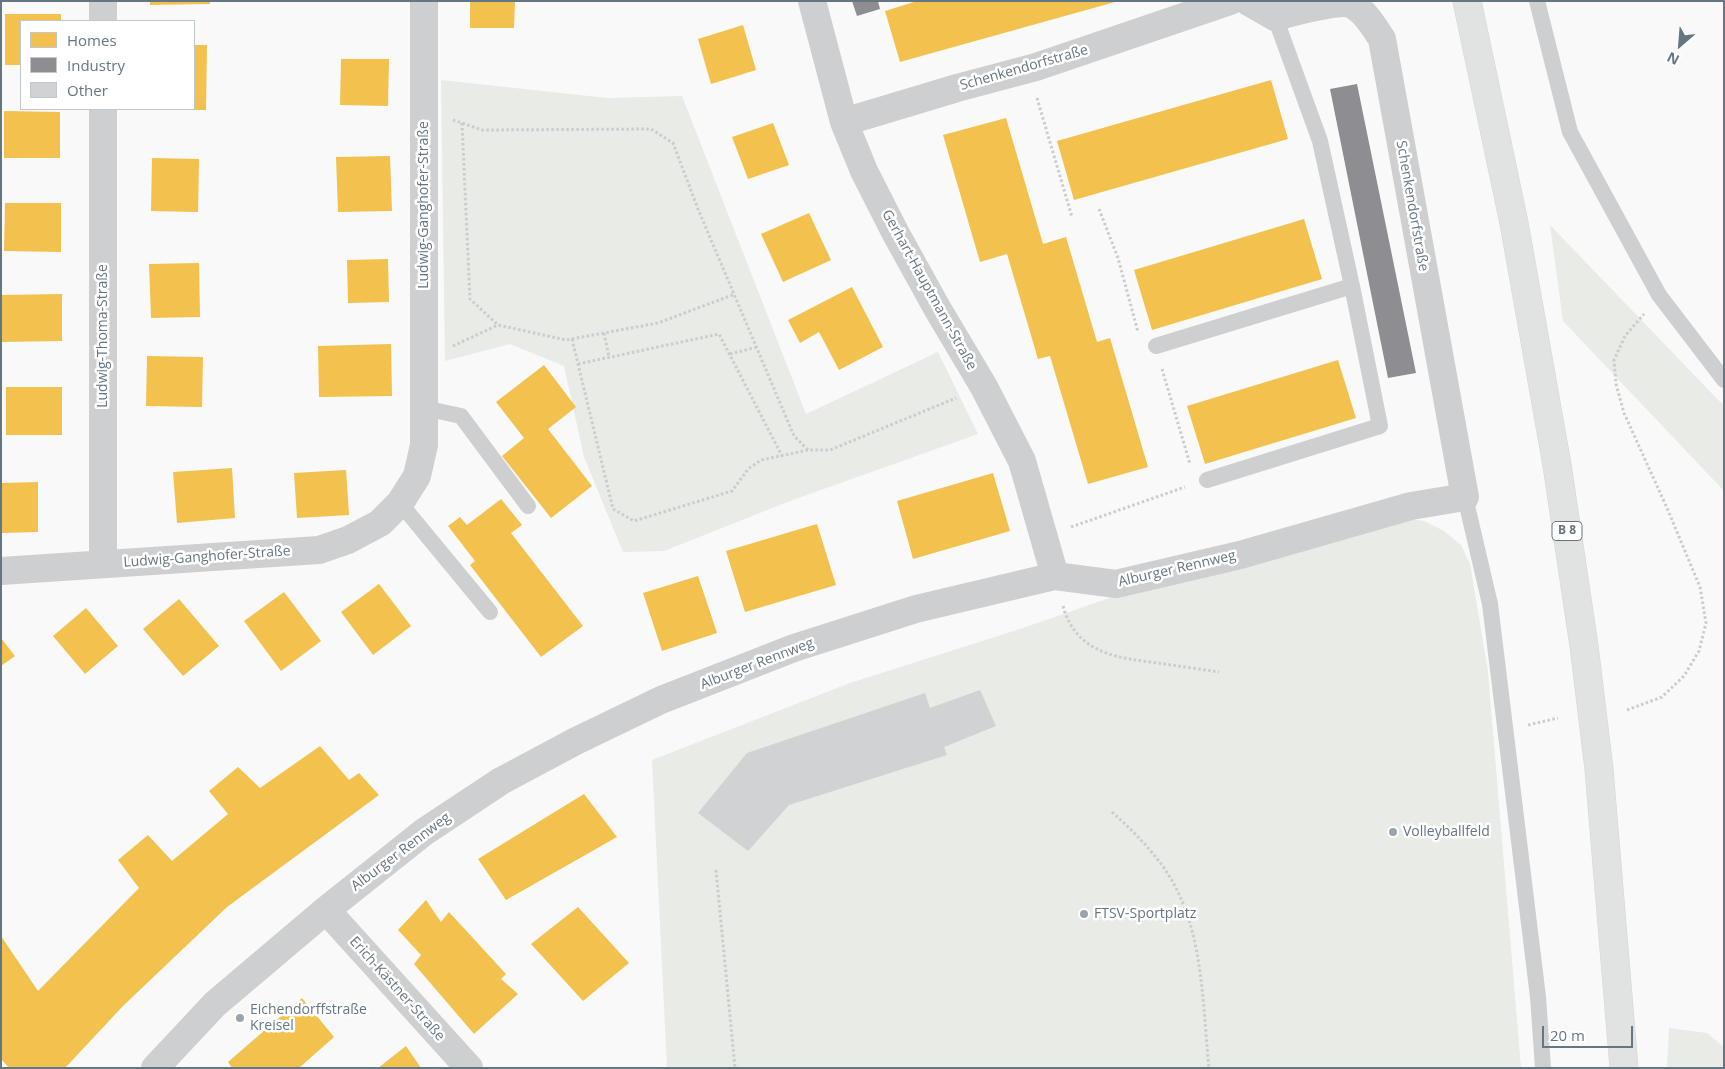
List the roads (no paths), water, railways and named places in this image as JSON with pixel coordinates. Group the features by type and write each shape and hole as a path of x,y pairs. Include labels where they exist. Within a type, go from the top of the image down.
{"main road":[{"name":"B 8","path":"1467,1 1514,223 1557,465 1583,636 1599,769 1624,1068"}],"street":[{"path":"103,1 103,20"},
{"name":"Ludwig-Ganghofer-Straße","path":"1,571 319,550 348,540 380,523 400,503 417,476 424,445 424,1"},
{"name":"Gerhart-Hauptmann-Straße","path":"812,1 844,122 864,171 937,308 984,387 1022,461 1055,576"},
{"name":"Schenkendorfstraße","path":"844,122 1028,69 1230,1"},
{"path":"1247,1 1274,17"},
{"name":"Schenkendorfstraße","path":"1274,17 1331,2 1350,3 1364,13 1382,39 1465,497"},
{"name":"Ludwig-Thoma-Straße","path":"103,110 103,564"},
{"name":"Alburger Rennweg","path":"155,1068 215,1004 326,910 424,832 500,780 661,700 794,648 916,609 1055,576 1116,584 1240,555 1411,506 1465,497"},
{"name":"Erich-Kästner-Straße","path":"326,910 469,1068"}],"lane":[{"path":"1537,1 1570,132 1660,295 1724,380"},
{"path":"1207,480 1380,426 1320,141 1274,17"},
{"path":"1156,346 1352,286"},
{"path":"424,408 461,416 528,506"},
{"path":"1465,497 1490,604 1538,997 1543,1068"},
{"path":"400,503 490,612"}],"place":[{"name":"Volleyballfeld","path":"1393,832"},
{"name":"FTSV-Sportplatz","path":"1084,914"},
{"name":"Eichendorffstraße Kreisel","path":"240,1018"}]}
